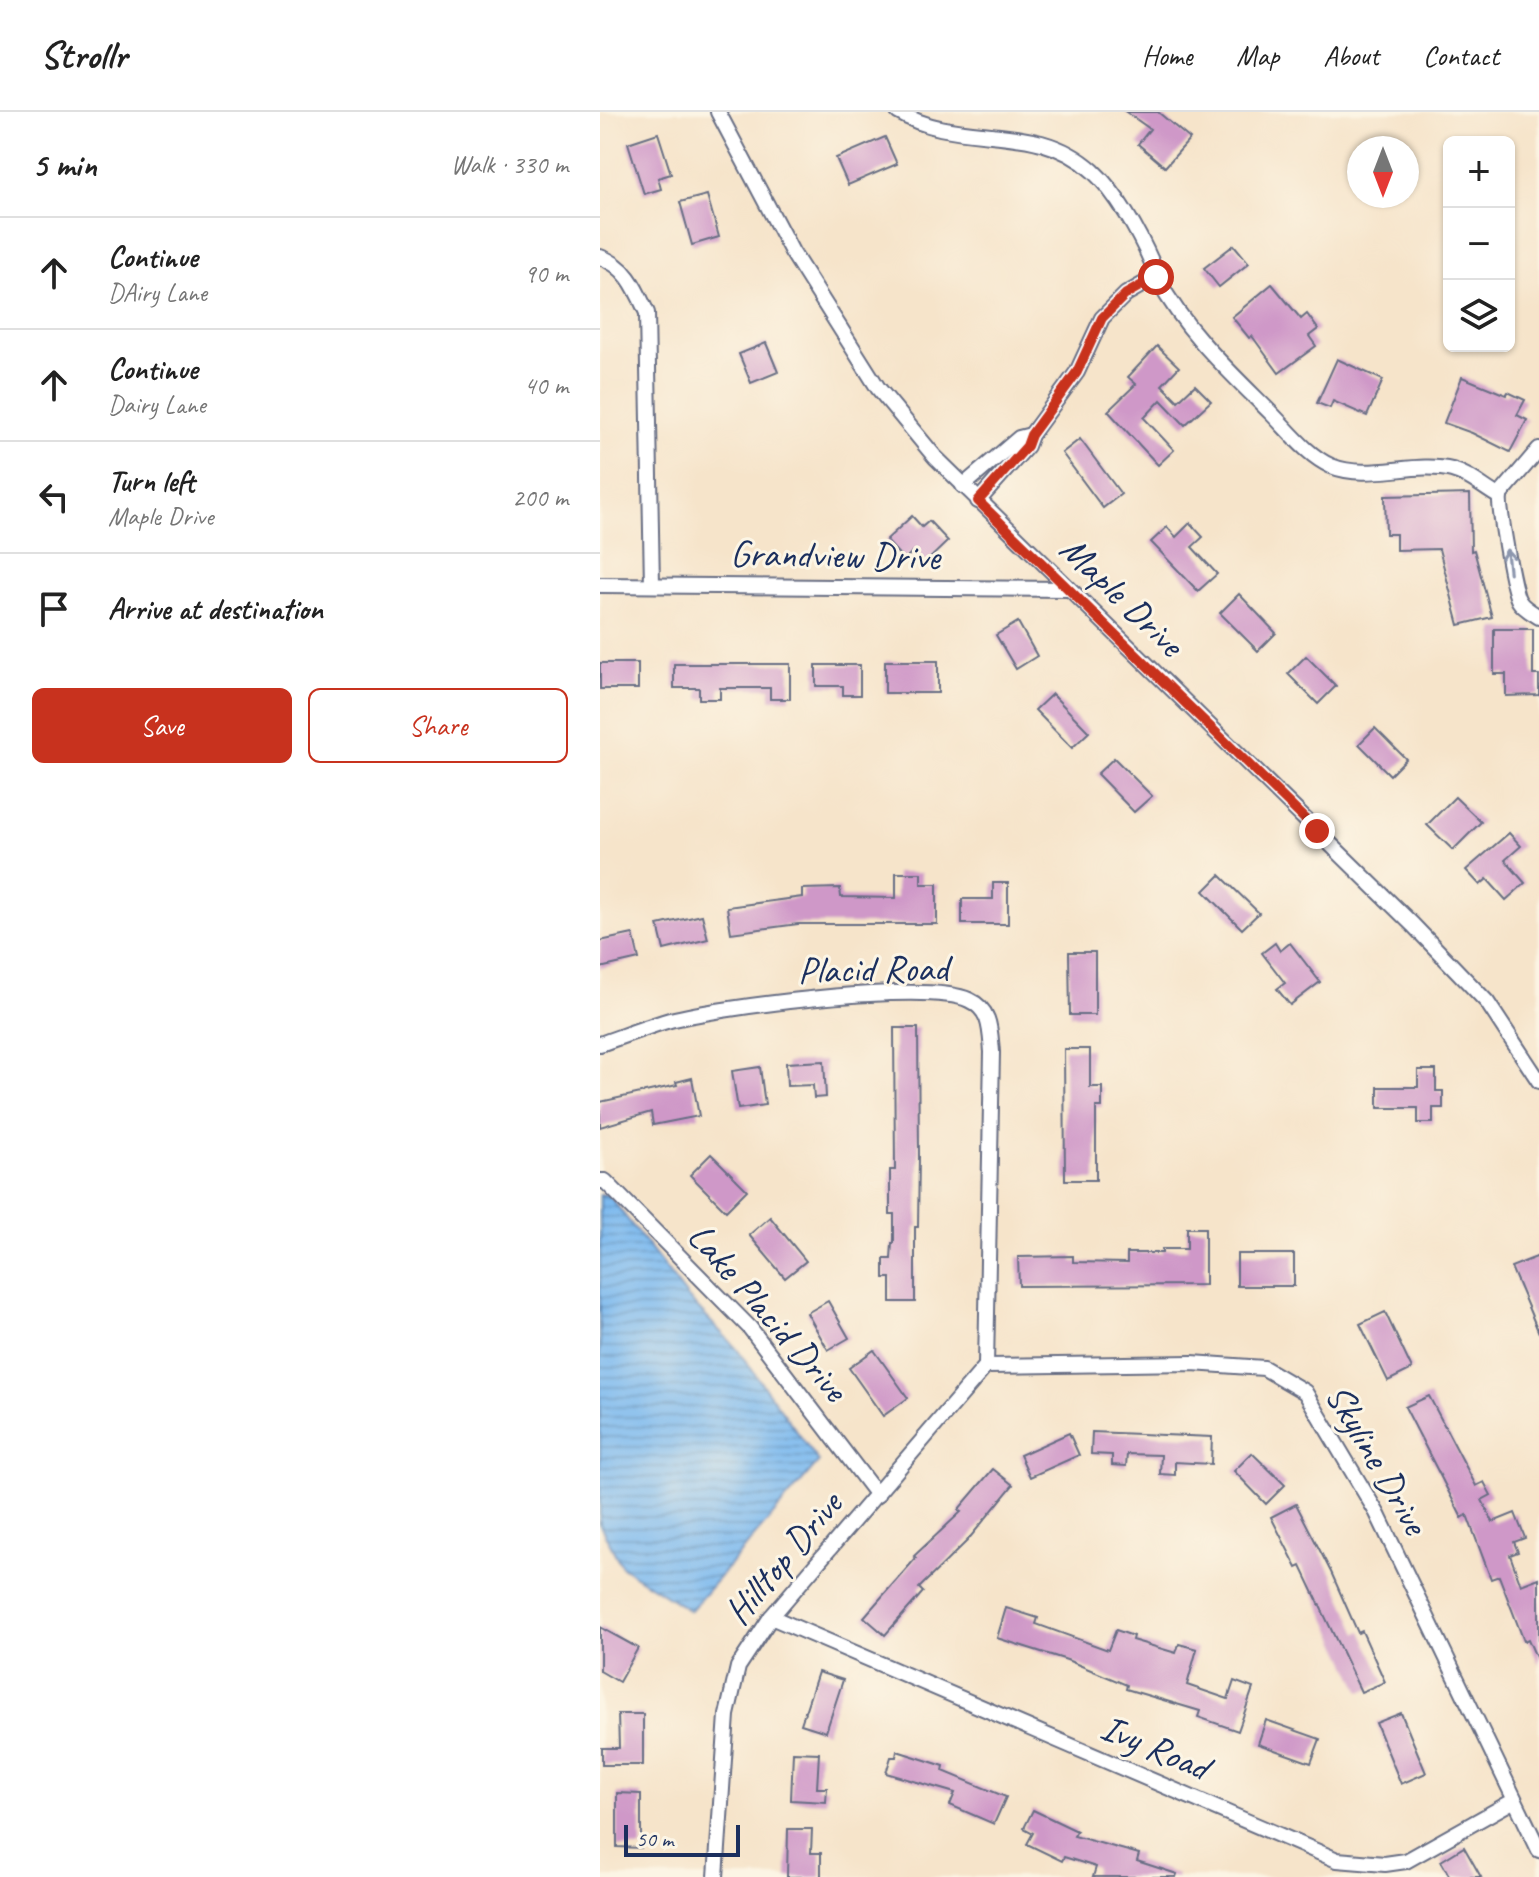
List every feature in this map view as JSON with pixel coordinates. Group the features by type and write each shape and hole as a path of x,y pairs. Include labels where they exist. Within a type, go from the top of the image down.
{"street":[{"name":"Maple Drive","path":"718,112 792,252 878,388 935,457 1413,925 1487,1002 1539,1081"},
{"path":"898,112 932,128 1031,139 1064,150 1093,171 1117,199 1152,262 1156,277 1188,328 1310,451 1332,466 1357,470 1451,470 1471,476 1500,497"},
{"path":"600,257 612,261 632,281 647,313 652,585"},
{"path":"978,501 1027,446 1031,435 1077,372 1102,318 1126,294 1156,277"},
{"path":"963,486 1019,438 1031,435"},
{"path":"1539,449 1500,497 1510,579 1518,601 1539,617"},
{"name":"Grandview Drive","path":"600,585 1069,589"},
{"name":"Placid Road","path":"600,1044 671,1020 802,1000 937,993 968,999 980,1007 989,1017 992,1052 986,1366"},
{"name":"Lake Placid Drive","path":"600,1181 605,1181 750,1328 877,1495"},
{"name":"Skyline Drive","path":"986,1366 1192,1363 1264,1368 1305,1392 1377,1513 1539,1850"},
{"name":"Hilltop Drive","path":"716,1877 727,1715 738,1667 771,1617 986,1366"},
{"name":"Ivy Road","path":"771,1617 1337,1860 1385,1864 1406,1861 1513,1801"}],"water":[{"path":"608,1194 689,1299 736,1348 819,1462 690,1611 622,1567 600,1525 600,1195"}],"building":[{"path":"1126,112 1158,112 1190,139 1165,167 1138,144 1150,129"},
{"path":"658,133 671,174 658,178 661,189 644,194 628,143"},
{"path":"885,137 897,164 848,185 836,158"},
{"path":"707,195 719,237 692,245 680,202"},
{"path":"1234,245 1249,263 1219,287 1204,268"},
{"path":"1272,284 1301,319 1307,314 1318,329 1309,336 1316,346 1279,373 1252,336 1249,338 1232,317"},
{"path":"766,343 778,372 751,383 739,354"},
{"path":"1157,346 1179,367 1162,385 1178,401 1195,385 1211,401 1185,425 1161,400 1144,418 1174,450 1158,465 1108,411 1136,384 1128,377"},
{"path":"1337,359 1383,380 1367,416 1333,401 1330,408 1317,403"},
{"path":"1462,377 1525,400 1517,415 1527,420 1510,452 1444,423"},
{"path":"1080,439 1121,494 1103,508 1062,453"},
{"path":"1470,494 1471,551 1474,550 1492,617 1459,625 1439,549 1396,550 1396,534 1386,534 1385,496"},
{"path":"912,516 922,527 929,521 948,541 923,565 912,552 904,560 886,540"},
{"path":"1190,523 1203,537 1192,547 1217,574 1198,591 1151,542 1167,527 1176,537"},
{"path":"1239,594 1276,633 1258,651 1220,613"},
{"path":"1018,622 1037,656 1016,669 996,635"},
{"path":"1494,629 1533,629 1533,675 1539,675 1539,695 1506,696 1506,674 1494,674"},
{"path":"1306,656 1336,686 1318,704 1288,674"},
{"path":"885,661 938,661 938,693 885,693"},
{"path":"600,663 638,663 638,689 600,689"},
{"path":"674,664 790,664 790,699 770,699 770,688 720,688 720,699 699,699 699,688 674,688"},
{"path":"816,665 860,665 860,695 843,695 843,686 816,686"},
{"path":"1052,694 1089,732 1072,748 1035,710"},
{"path":"1375,728 1406,759 1390,775 1359,744"},
{"path":"1114,758 1152,796 1134,812 1097,774"},
{"path":"1455,797 1481,822 1453,850 1427,825"},
{"path":"1509,833 1521,846 1505,860 1525,883 1506,900 1487,879 1480,885 1466,870"},
{"path":"896,873 921,873 921,884 937,884 937,924 798,924 731,933 727,907 802,897 802,889 840,888 841,897 896,898"},
{"path":"1220,875 1259,913 1242,929 1204,891"},
{"path":"993,883 1008,883 1008,924 962,924 962,899 993,899"},
{"path":"702,915 708,939 664,950 658,925"},
{"path":"633,934 639,959 600,968 600,941"},
{"path":"1275,943 1280,951 1290,943 1320,982 1290,1005 1277,989 1285,983 1262,953"},
{"path":"1069,952 1095,952 1095,1015 1070,1015"},
{"path":"894,1028 918,1028 919,1156 915,1302 891,1302 891,1278 884,1278 884,1259 891,1259 894,1243 894,1214 890,1214 890,1170 895,1170"},
{"path":"1064,1049 1090,1049 1090,1087 1102,1087 1102,1107 1096,1107 1096,1180 1065,1180"},
{"path":"824,1061 826,1097 814,1098 813,1085 787,1086 786,1063"},
{"path":"760,1067 765,1105 738,1109 732,1071"},
{"path":"1418,1070 1436,1070 1436,1091 1443,1091 1443,1108 1433,1108 1433,1123 1418,1123 1418,1108 1378,1108 1378,1087 1418,1087"},
{"path":"692,1078 699,1116 653,1125 651,1112 600,1127 600,1102 677,1085 676,1082"},
{"path":"711,1154 747,1190 726,1211 690,1175"},
{"path":"770,1217 806,1261 785,1278 749,1235"},
{"path":"1187,1228 1205,1228 1205,1285 1019,1286 1018,1257 1073,1256 1073,1262 1127,1263 1127,1253 1187,1249"},
{"path":"1237,1254 1294,1254 1294,1286 1237,1286"},
{"path":"1539,1256 1539,1333 1511,1267"},
{"path":"828,1301 849,1338 828,1350 807,1313"},
{"path":"1385,1312 1412,1369 1388,1381 1360,1324"},
{"path":"874,1350 908,1398 883,1416 849,1368"},
{"path":"1429,1396 1476,1486 1484,1482 1491,1495 1482,1500 1493,1522 1515,1513 1525,1538 1514,1542 1518,1552 1510,1555 1521,1585 1539,1578 1539,1664 1528,1639 1524,1641 1499,1576 1491,1579 1467,1515 1462,1518 1405,1407"},
{"path":"1092,1432 1212,1437 1211,1464 1175,1462 1175,1475 1160,1474 1161,1455 1127,1454 1126,1466 1112,1465 1112,1455 1091,1454"},
{"path":"1069,1433 1079,1455 1030,1477 1020,1455"},
{"path":"1252,1453 1285,1485 1266,1504 1234,1471"},
{"path":"993,1469 1013,1485 967,1541 919,1588 923,1592 885,1635 864,1617 916,1558 914,1556 961,1512 958,1510"},
{"path":"1296,1504 1385,1682 1361,1692 1301,1566 1297,1568 1271,1517"},
{"path":"1006,1608 1038,1618 1036,1624 1108,1650 1116,1630 1133,1636 1132,1640 1176,1653 1179,1644 1197,1649 1187,1685 1228,1699 1234,1681 1253,1688 1238,1731 1198,1717 1200,1711 1126,1689 1127,1685 1067,1660 997,1638"},
{"path":"600,1627 638,1648 619,1682 600,1671"},
{"path":"818,1672 843,1680 826,1732 801,1724"},
{"path":"1401,1713 1426,1773 1401,1784 1376,1723"},
{"path":"618,1714 643,1714 643,1765 602,1765 602,1748 619,1748"},
{"path":"1266,1720 1320,1739 1311,1763 1258,1744"},
{"path":"897,1751 944,1766 943,1771 1006,1797 994,1824 950,1805 955,1793 886,1773 891,1757 896,1757"},
{"path":"793,1752 819,1753 817,1788 827,1788 826,1802 791,1800"},
{"path":"617,1793 641,1794 641,1848 617,1847"},
{"path":"1033,1810 1077,1831 1074,1836 1139,1854 1137,1861 1177,1874 1176,1877 1093,1877 1096,1867 1064,1857 1062,1861 1027,1844 1033,1833 1024,1828"},
{"path":"788,1829 812,1829 811,1853 821,1853 821,1877 787,1877"},
{"path":"1464,1847 1481,1877 1450,1877 1441,1861"}],"route":[{"path":"1156,277 1126,294 1102,318 1077,372 1031,435 1027,446 978,501 1317,831"}]}
